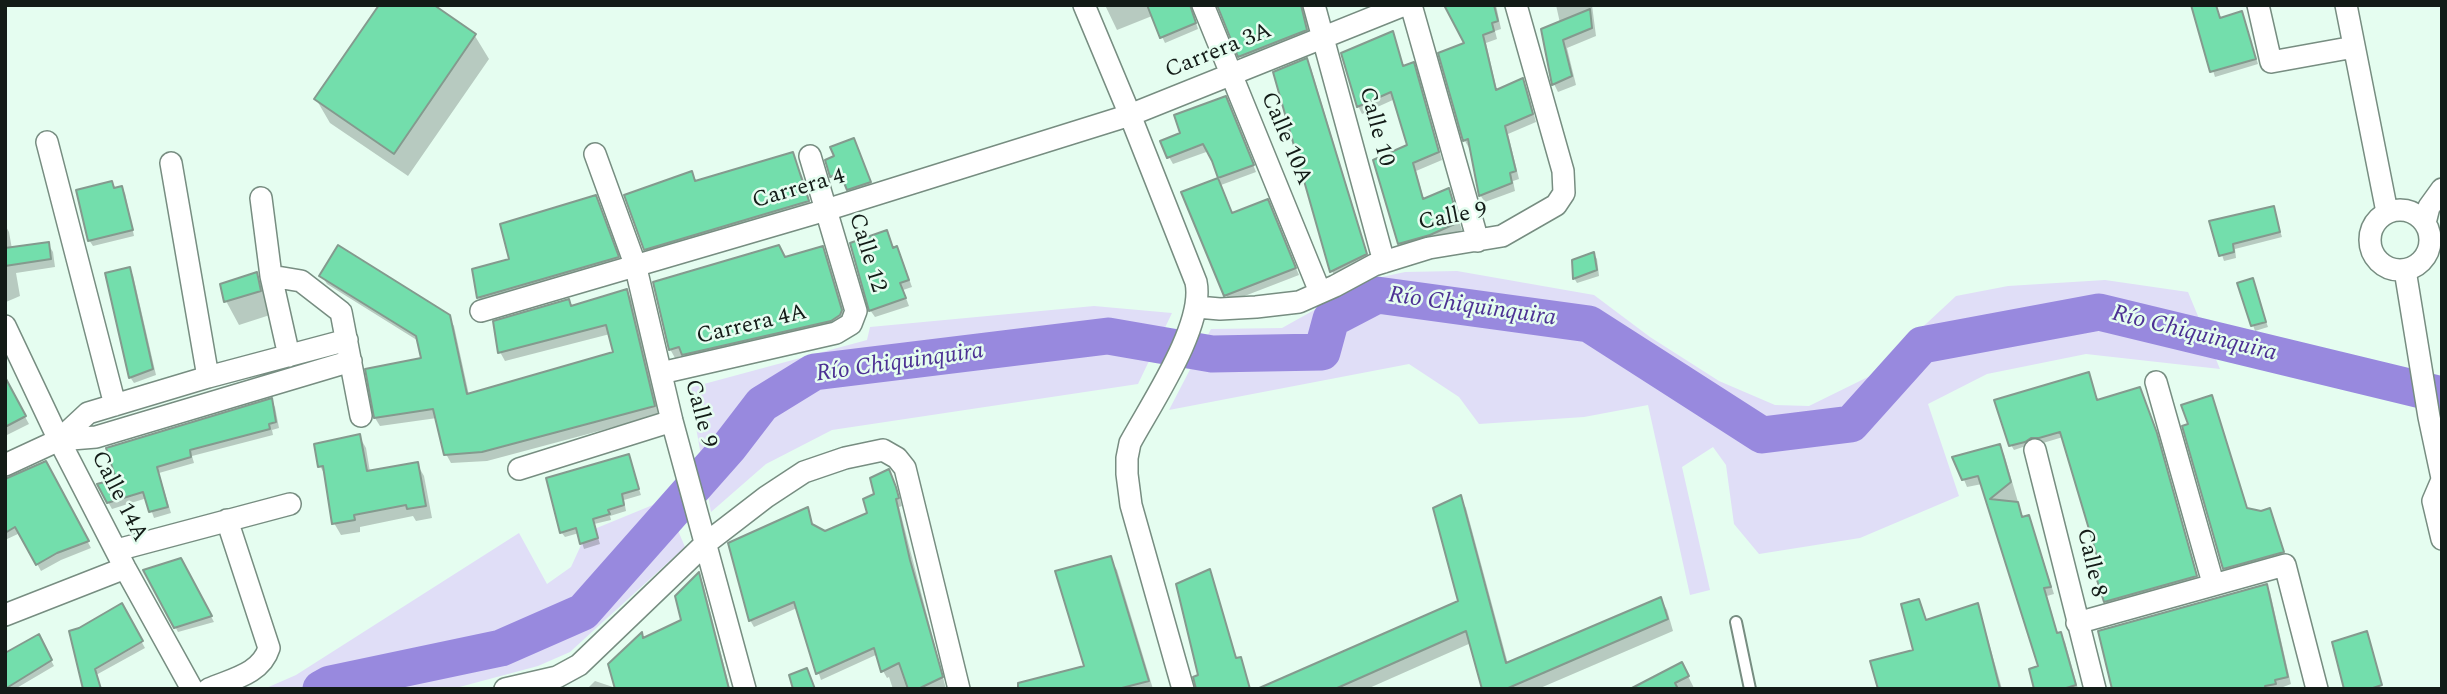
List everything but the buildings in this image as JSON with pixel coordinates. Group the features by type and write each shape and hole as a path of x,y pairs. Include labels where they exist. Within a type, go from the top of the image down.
{"street":[{"path":"1084,5 1199,294 1194,316 1162,385 1130,443 1127,458 1131,505 1183,689"},
{"name":"Calle 10A","path":"1202,5 1321,292"},
{"name":"Calle 10","path":"1314,5 1384,262"},
{"name":"Carrera 3A","path":"1130,115 1404,5"},
{"path":"1412,5 1478,242"},
{"name":"Calle 9","path":"1194,316 1220,309 1299,302 1374,265 1429,248 1502,236 1556,205 1564,193 1563,171 1516,5"},
{"path":"2258,5 2271,62 2354,47"},
{"path":"2346,5 2387,212"},
{"name":"Carrera 4","path":"481,311 826,210 1130,115"},
{"path":"47,142 115,405"},
{"name":"Calle 9","path":"595,154 635,264 672,421 745,689"},
{"name":"Calle 12","path":"810,156 856,311 851,324"},
{"path":"171,163 208,377"},
{"path":"2425,223 2429,207 2442,189"},
{"path":"261,198 271,276 289,356"},
{"path":"2387,212 2412,212 2425,223 2431,239 2427,256 2421,263 2405,270 2394,270 2384,266 2376,258 2371,249 2372,228 2387,212"},
{"path":"2405,270 2442,479 2434,501 2442,539"},
{"path":"271,276 301,281 341,312 361,416"},
{"name":"Carrera 4A","path":"662,373 836,333 851,324"},
{"name":"Calle 14A","path":"5,326 59,440 192,689"},
{"path":"59,440 96,437 349,351"},
{"path":"5,465 59,440 88,413 289,356 349,351"},
{"path":"2156,382 2213,583"},
{"path":"519,469 672,421"},
{"path":"505,689 559,683 705,544 804,472 845,458 883,450 897,458 905,468 959,689"},
{"name":"Calle 8","path":"2035,450 2095,689"},
{"path":"5,615 121,559 227,520 290,504"},
{"path":"209,689 265,662 269,648 227,520"},
{"path":"2077,623 2285,565 2317,689"}],"lane":[{"path":"1736,622 1750,689"}],"shaded area":[{"path":"1457,271 1594,295 1650,337 1719,381 1775,405 1809,406 1870,376 1956,296 2008,286 2105,280 2188,292 2220,369 2086,354 1987,374 1928,404 1959,496 1860,538 1759,554 1734,524 1726,465 1713,447 1682,467 1710,590 1690,595 1648,405 1584,417 1479,424 1459,397 1409,364 1169,410 1211,329 1282,328 1368,280 1405,272"},
{"path":"1094,306 1172,313 1138,384 832,430 766,464 711,512 689,388 867,340 870,327"},
{"path":"665,500 685,547 570,652 538,666 452,689 264,689 296,675 519,533 547,584 571,567 587,532"}],"waterway":[{"name":"Río Chiquinquira","path":"321,689 330,684 501,648 583,612 729,447 762,404 814,372 1108,336 1212,354 1322,352 1331,319 1377,295 1589,324 1762,435 1851,424 1922,345 2099,312 2442,395"}]}
